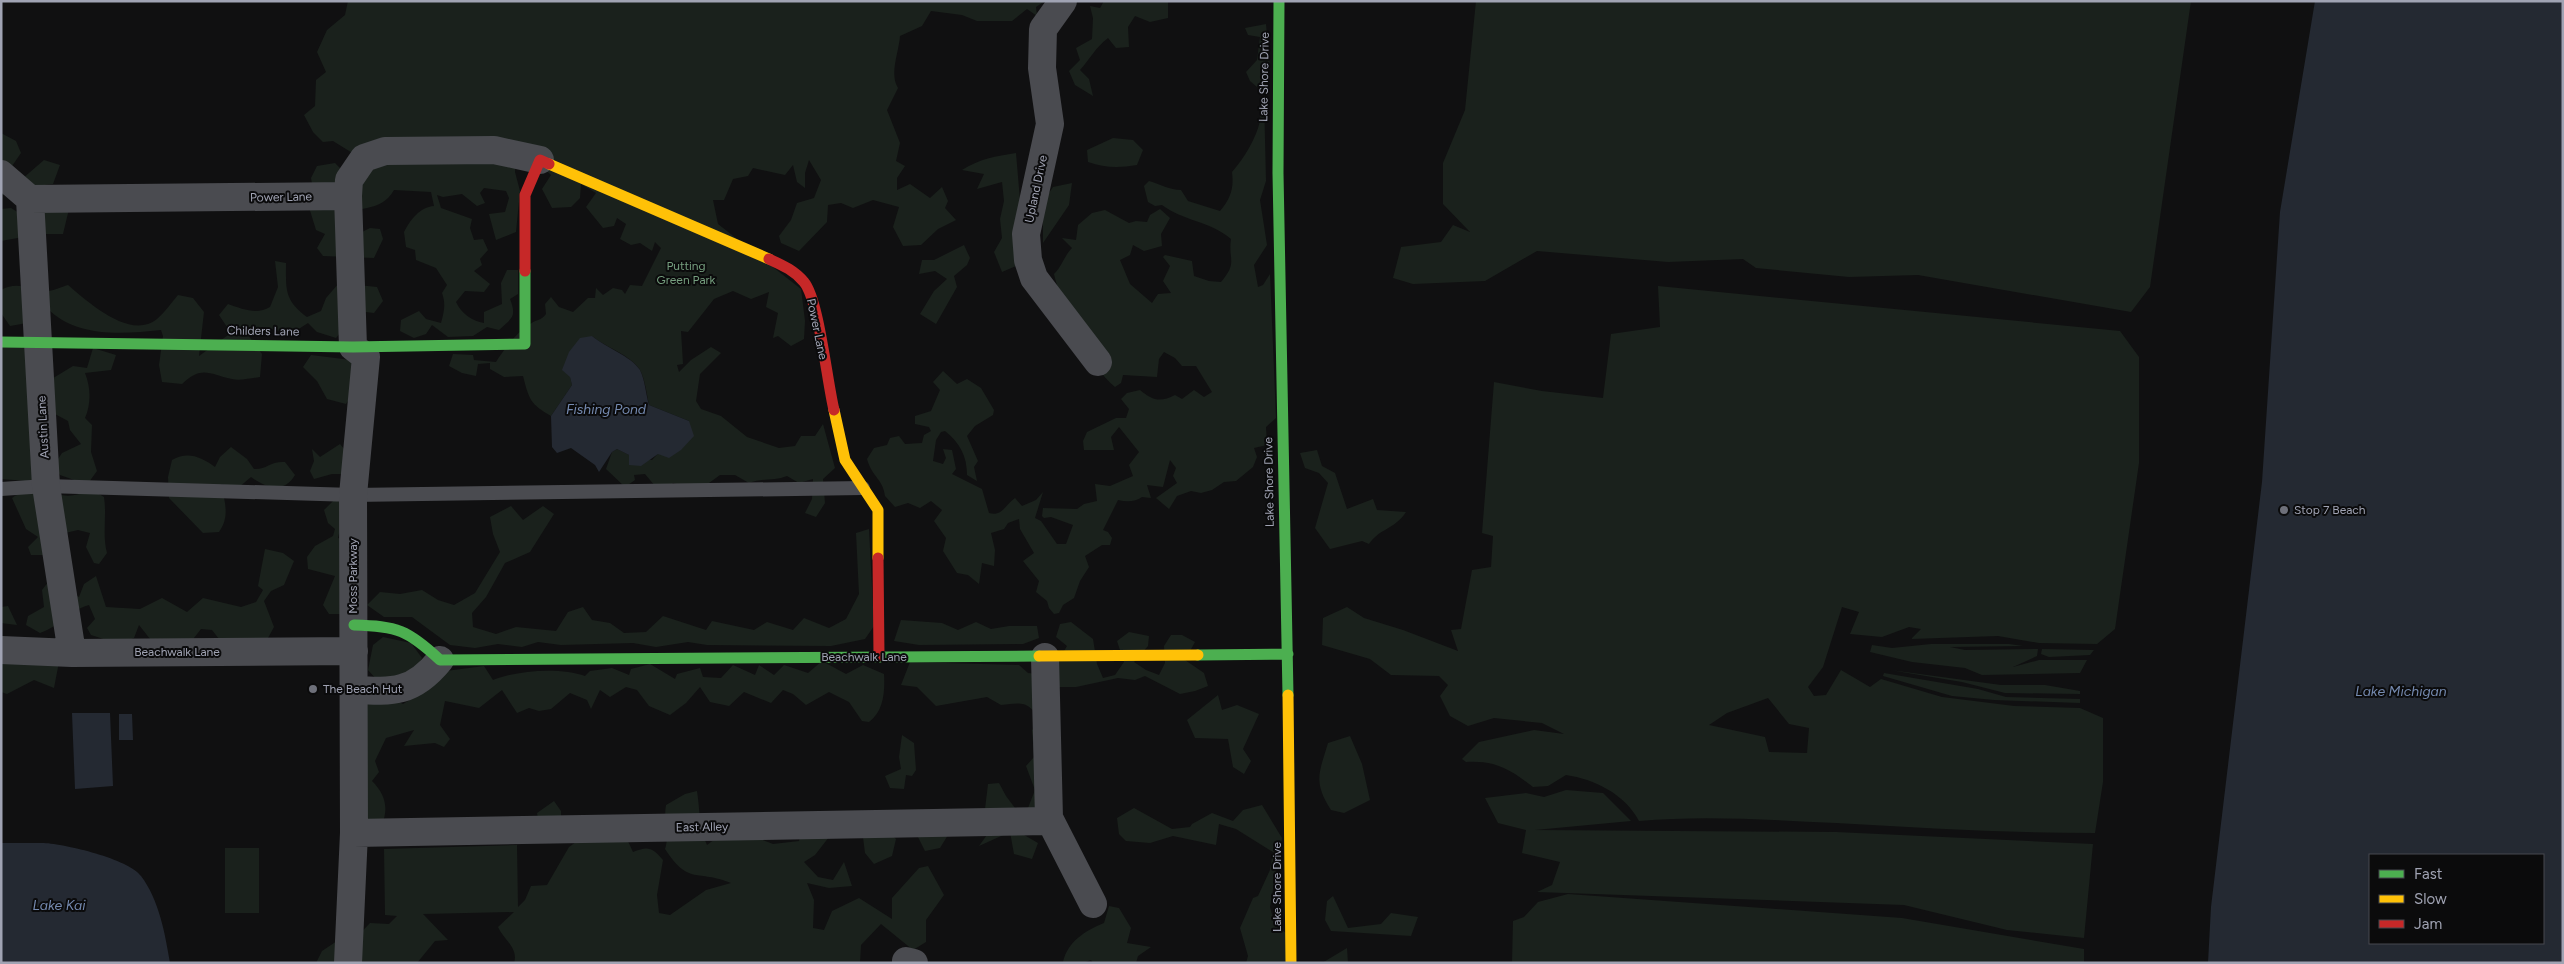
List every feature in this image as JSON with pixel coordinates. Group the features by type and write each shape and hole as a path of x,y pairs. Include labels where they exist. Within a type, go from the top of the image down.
{"street":[{"name":"Upland Drive","path":"1063,1 1043,29 1042,68 1050,124 1026,234 1028,260 1034,278 1098,362"},
{"name":"Lake Shore Drive","path":"1279,1 1276,105 1288,654 1291,963"},
{"name":"Power Lane","path":"30,199 348,196 349,180 364,158 385,151 494,150 540,160 790,268 805,283 814,305 845,460 878,510 879,656"},
{"name":"Childers Lane","path":"1,342 353,346 525,344 525,195 540,160"},
{"path":"1,174 30,199"},
{"path":"348,196 353,346"},
{"name":"Austin Lane","path":"30,199 46,486 72,653"},
{"name":"Moss Parkway","path":"348,963 354,833 353,495 366,357 353,346"},
{"name":"Beachwalk Lane","path":"1,650 72,653 354,638 396,628 416,636 440,660 1288,654"},
{"path":"1045,657 1050,821 1093,904"},
{"path":"354,690 390,692 415,684 431,672 440,660"},
{"name":"East Alley","path":"354,833 1050,821"}],"lane":[{"path":"1,488 46,486 353,495 863,488"}],"green space":[{"name":"Putting Green Park","path":"348,1 1045,1 1036,7 1037,16 1027,9 1012,21 977,21 962,15 931,11 922,26 900,36 894,70 895,82 898,88 887,110 900,143 896,161 905,166 897,178 897,190 910,184 930,198 942,187 948,201 945,208 956,220 938,229 921,245 903,246 893,227 899,207 873,200 853,208 841,203 828,205 827,222 799,251 781,243 779,236 791,220 797,203 814,198 821,180 809,160 805,173 805,188 797,182 793,165 785,175 753,168 748,176 733,179 724,200 713,200 718,224 801,289 805,321 804,339 791,346 778,336 773,338 778,313 766,307 769,292 751,299 733,291 714,299 688,332 681,331 683,364 677,365 679,372 691,360 711,347 721,353 700,374 696,401 701,409 721,416 747,437 779,448 795,446 801,436 815,436 823,424 835,468 823,479 825,503 816,517 805,513 812,499 813,479 799,483 787,476 749,483 735,475 720,475 709,483 682,486 673,483 669,487 655,486 645,474 634,475 635,480 625,487 606,469 612,452 617,449 629,455 652,460 689,421 649,405 646,387 640,370 636,365 592,336 570,377 572,385 551,416 531,400 523,376 504,377 490,369 490,363 478,364 476,376 462,373 449,366 453,354 473,355 474,360 496,362 520,331 546,314 545,304 551,297 559,307 573,312 588,298 595,298 596,288 603,295 613,288 622,290 625,294 630,285 642,286 661,248 655,242 652,251 640,243 631,245 620,239 626,224 617,218 614,226 603,228 586,207 596,193 581,184 580,198 571,207 552,208 542,189 551,175 517,143 515,172 520,191 516,232 496,240 489,214 505,212 509,198 506,191 484,188 480,193 485,203 477,206 462,194 443,197 437,195 441,208 472,219 470,228 474,240 483,239 488,250 480,259 482,265 474,271 490,284 484,292 465,291 456,302 467,316 484,323 484,312 502,304 501,283 507,270 518,270 518,294 510,299 513,314 510,320 499,330 487,327 473,336 448,337 432,325 426,334 414,338 400,331 401,320 419,311 426,319 441,323 443,315 442,293 447,285 436,268 416,260 415,250 406,247 404,232 416,215 424,209 434,206 431,192 394,190 382,203 351,212 335,220 338,232 358,234 370,228 380,229 383,239 374,258 323,256 317,248 325,234 316,230 308,204 313,189 311,178 317,166 335,163 341,169 354,154 333,141 323,142 313,132 304,115 315,106 316,80 326,72 317,52 327,30 345,15"},
{"path":"1104,1 1168,1 1168,18 1150,22 1135,16 1128,27 1129,47 1116,48 1108,38 1100,46 1080,70 1089,79 1093,96 1075,85 1069,71 1080,60 1076,48 1092,39 1093,18 1090,6 1100,8"},
{"path":"1476,1 2191,1 2150,287 2131,312 1918,275 1849,277 1756,268 1743,259 1668,262 1537,251 1485,281 1413,284 1393,278 1401,247 1441,242 1453,225 1470,232 1443,204 1443,163 1465,110"},
{"path":"1266,24 1270,67 1257,87 1250,81 1246,72 1257,60 1260,37 1248,35 1245,28"},
{"path":"1264,98 1266,181 1260,200 1267,245 1254,265 1258,287 1263,285 1270,274 1276,418 1266,427 1267,445 1254,448 1257,457 1253,467 1236,481 1224,482 1212,490 1201,493 1191,491 1177,496 1169,509 1156,498 1177,483 1173,476 1176,468 1170,460 1163,487 1147,485 1151,498 1142,497 1131,501 1118,500 1103,530 1108,532 1112,538 1110,545 1102,545 1085,556 1089,567 1080,581 1074,598 1063,605 1059,613 1054,614 1049,608 1047,601 1036,592 1039,581 1023,561 1034,553 1020,529 1019,519 1008,523 1004,529 991,533 995,550 994,566 982,563 979,584 968,575 957,573 943,551 946,538 934,521 942,510 931,501 920,508 908,503 895,507 885,496 882,486 869,465 867,459 874,448 887,445 890,438 899,436 905,444 922,443 924,435 931,431 929,427 915,424 915,416 931,411 940,390 933,382 943,371 957,384 967,379 981,388 994,410 993,415 975,426 967,436 978,461 974,467 977,481 967,475 966,462 962,450 945,431 941,432 936,440 933,461 943,464 946,458 943,449 952,450 956,469 952,474 982,489 989,513 1000,512 1015,498 1022,506 1036,500 1043,492 1035,518 1041,521 1057,544 1066,544 1073,525 1051,517 1044,518 1042,516 1043,508 1077,509 1084,504 1097,501 1095,484 1110,486 1133,476 1129,465 1139,452 1119,427 1111,437 1114,450 1084,450 1083,441 1087,432 1116,418 1126,418 1129,409 1121,399 1127,393 1140,390 1152,398 1160,400 1175,395 1182,399 1194,390 1204,397 1212,392 1196,366 1182,366 1175,358 1164,352 1159,359 1157,377 1123,375 1121,383 1115,387 1105,378 1078,335 1063,302 1054,274 1072,248 1062,238 1076,240 1078,225 1092,213 1105,210 1129,223 1136,221 1147,222 1150,215 1160,209 1170,218 1161,234 1162,246 1144,251 1133,245 1130,255 1120,260 1130,284 1152,303 1158,294 1171,293 1163,281 1170,266 1163,257 1165,255 1192,261 1194,276 1209,281 1221,282 1231,265 1231,239 1214,228 1179,215 1162,205 1155,206 1148,202 1144,186 1149,181 1181,190 1188,201 1220,211 1231,193 1233,183 1232,172 1256,135"},
{"path":"1,133 16,141 21,153 10,169 22,179 44,160 60,165 53,184 1,195"},
{"path":"1113,138 1133,140 1143,150 1137,165 1112,167 1088,162 1087,150"},
{"path":"1016,153 1020,200 1019,223 1013,241 1016,266 1002,272 994,252 1002,238 1000,219 1004,201 1002,182 977,189 984,174 962,170 988,158"},
{"path":"1072,183 1069,205 1043,243 1043,202 1053,187"},
{"path":"11,208 24,216 44,209 69,209 63,234 40,234 1,241 1,209"},
{"path":"964,245 970,258 967,265 954,276 957,287 936,324 920,314 934,291 947,279 935,271 919,274 922,260 934,260"},
{"path":"275,261 286,263 286,280 290,299 299,311 307,317 321,311 326,298 339,283 377,287 383,301 374,313 358,311 336,338 317,332 308,323 294,332 282,332 268,328 248,335 262,354 260,377 235,380 206,372 195,374 182,384 162,382 159,365 163,336 161,330 100,332 72,325 59,318 47,308 27,323 10,326 1,313 1,290 12,286 47,291 68,285 97,309 122,322 134,325 146,325 157,319 178,295 193,298 204,312 199,356 231,333 219,315 228,304 255,311 270,307 278,287"},
{"path":"1658,286 2120,331 2139,357 2139,463 2115,629 2097,644 2039,643 1998,636 1911,639 1921,629 1909,627 1882,637 1850,634 1859,612 1842,607 1823,667 1808,687 1814,696 1826,695 1841,670 1870,687 1881,679 1942,697 2014,706 2080,708 2103,718 2103,782 2095,833 1965,830 1737,819 1688,818 1639,821 1626,803 1608,789 1587,780 1566,775 1548,786 1533,787 1502,767 1486,763 1466,762 1462,759 1479,742 1534,730 1564,734 1542,723 1494,718 1468,726 1450,716 1440,696 1448,685 1439,676 1391,675 1370,659 1322,645 1323,618 1347,607 1364,618 1403,630 1458,651 1451,630 1461,629 1472,570 1491,567 1493,536 1482,533 1494,382 1542,391 1603,398 1611,334 1660,327","holes":["1768,698 1789,724 1809,728 1807,753 1769,752 1765,737 1709,725 1727,713"]},
{"path":"1,339 33,351 40,479 26,481 1,479"},
{"path":"93,348 116,355 111,370 85,373 90,396 85,418 92,425 91,452 97,471 89,482 94,491 104,497 107,553 99,564 94,563 86,547 90,533 78,530 61,534 44,555 31,555 28,547 38,537 26,529 12,498 30,491 64,495 82,493 77,481 60,475 54,465 62,453 81,444 70,430 68,421 55,414 50,380 73,366 87,368"},
{"path":"311,355 351,360 358,384 346,404 327,399 317,381 303,367"},
{"path":"340,444 350,456 348,474 332,474 314,479 310,471 314,461 312,449 320,457"},
{"path":"231,447 247,459 254,469 285,462 295,475 286,485 280,487 263,484 251,477 238,488 221,484 226,509 225,521 219,532 203,533 169,498 168,477 172,460 178,457 194,456 205,460 215,467 220,457"},
{"path":"1317,450 1322,466 1335,473 1347,509 1373,499 1377,510 1406,512 1397,522 1378,535 1369,544 1362,541 1330,549 1315,528 1328,483 1319,473 1305,468 1300,453"},
{"path":"334,500 346,504 338,538 343,539 340,614 329,614 323,605 335,576 308,569 307,557 315,546 333,536 335,529 328,523 324,510"},
{"path":"511,506 523,520 543,506 554,514 530,552 505,563 486,597 472,613 473,627 496,634 516,627 556,631 568,612 583,607 592,620 610,623 624,633 646,632 663,616 706,630 712,621 754,630 767,622 793,630 804,618 829,628 846,619 859,594 856,533 869,529 874,626 865,639 831,646 707,645 688,642 656,647 633,643 561,645 538,642 522,647 498,644 475,648 450,645 412,617 384,617 367,605 380,592 400,594 422,590 438,600 454,605 475,593 500,552 493,534 490,517"},
{"path":"265,549 283,553 294,561 284,585 271,591 264,601 274,627 268,638 223,644 212,630 201,629 190,643 154,644 139,625 134,638 119,644 91,635 87,628 95,619 89,605 75,611 53,627 40,633 26,625 28,616 44,607 42,590 49,581 79,597 84,584 96,576 106,607 140,609 162,598 187,612 203,598 241,607 256,602 263,590 258,586"},
{"path":"8,606 17,625 1,623 1,607"},
{"path":"901,620 942,623 958,630 976,622 991,629 1009,626 1037,626 1039,638 1023,644 919,645 894,641"},
{"path":"1071,622 1093,639 1097,664 1103,678 1115,675 1124,662 1117,641 1129,632 1149,636 1148,646 1134,662 1146,670 1159,675 1165,663 1164,646 1171,635 1182,635 1195,642 1185,660 1204,673 1208,686 1180,694 1145,676 1135,680 1118,678 1076,687 1054,687 1055,713 1034,813 1028,808 1035,790 1026,766 1034,757 1032,730 1041,722 1033,710 1025,704 1001,705 987,697 936,706 917,687 901,685 910,662 1019,665 1028,673 1050,675 1067,646 1056,637 1060,624"},
{"path":"383,637 411,643 422,658 415,674 391,698 403,704 428,689 446,671 484,666 493,680 514,674 539,671 564,671 585,676 590,671 612,668 629,675 631,669 650,664 675,679 677,674 700,668 703,677 721,678 733,665 755,675 759,665 774,675 784,665 808,673 822,661 846,674 863,665 884,674 884,694 878,712 869,722 862,721 849,702 829,692 806,705 793,694 783,690 771,703 744,692 729,706 710,702 700,687 686,703 670,715 649,706 637,690 626,687 610,697 600,690 591,709 587,700 570,693 551,709 539,711 529,708 517,713 502,690 479,708 445,701 440,725 450,739 444,747 435,743 404,746 414,730 386,738 375,761 379,772 372,781 383,797 385,814 381,827 361,830 361,699 377,680 368,670 373,645"},
{"path":"1931,644 2009,644 2023,646 1950,647 1965,650 2038,649 2037,656 2013,667 2039,660 2087,660 2080,673 1982,675 1965,668 1912,662 1870,652 1872,645 1892,648"},
{"path":"2042,649 2094,650 2090,655 2049,657 2041,654"},
{"path":"1,659 59,662 54,688 34,680 7,694 1,692"},
{"path":"1890,670 2001,685 2045,685 2080,691 2080,694 2005,693 1962,682"},
{"path":"1884,673 1978,689 2006,697 2080,699 2080,703 1994,700 1952,696 1883,676"},
{"path":"1218,695 1222,710 1237,705 1259,714 1243,749 1251,761 1244,774 1233,767 1228,739 1195,738 1187,720"},
{"path":"902,735 914,743 916,770 912,776 906,775 904,789 890,788 885,776 901,769 899,757"},
{"path":"1350,736 1362,764 1370,800 1344,813 1331,810 1322,792 1319,777 1328,743"},
{"path":"999,783 1018,812 1014,829 1038,843 1032,859 1014,854 1010,832 979,846 989,832 985,809 988,784"},
{"path":"1566,790 1603,793 1631,821 1535,830 1836,832 2093,844 2084,938 2007,930 1904,905 1537,892 1552,885 1560,862 1522,853 1526,830 1498,823 1485,798 1526,793 1544,797"},
{"path":"697,791 701,825 707,845 715,839 750,835 773,844 799,841 801,830 829,837 815,855 804,862 818,877 833,880 844,862 852,886 829,888 807,883 814,900 813,928 824,930 832,911 859,898 892,919 892,898 919,868 928,866 944,895 926,920 926,942 913,950 881,924 861,945 860,963 514,963 515,958 512,948 498,927 514,912 423,914 448,940 435,941 417,963 316,963 322,951 343,937 350,944 370,923 389,924 397,916 385,915 384,849 517,845 518,907 525,900 531,886 547,885 569,847 587,834 626,837 633,852 646,848 650,849 656,852 663,860 657,895 659,913 670,915 706,890 731,883 687,872 673,861 665,849 667,838 666,805 685,794"},
{"path":"554,801 561,811 561,826 539,824 537,813"},
{"path":"1262,805 1282,838 1270,907 1275,926 1293,937 1285,963 1246,963 1248,956 1240,928 1253,898 1258,896 1270,870 1273,852 1236,829 1219,824 1216,845 1173,836 1150,843 1126,841 1119,834 1117,818 1134,808 1172,829 1190,827 1212,813 1233,821 1243,810"},
{"path":"921,831 948,835 940,848 925,851 918,837"},
{"path":"889,832 896,839 892,856 874,864 865,853 863,837"},
{"path":"225,848 259,848 259,913 225,913"},
{"path":"1568,894 1902,918 2084,949 2084,963 1512,963 1513,921 1524,917 1538,902"},
{"path":"1333,896 1348,928 1381,924 1391,913 1418,917 1411,936 1331,931 1325,920 1327,901"},
{"path":"1109,906 1119,908 1131,928 1127,943 1151,947 1138,956 1136,963 1093,963 1091,960 1083,963 1063,962 1069,948 1078,938 1104,923"},
{"path":"1347,948 1348,963 1322,963"}],"water":[{"name":"Lake Michigan","path":"2315,1 2563,1 2563,963 2208,963 2211,907 2262,482 2280,212"},
{"name":"Fishing Pond","path":"592,336 636,365 642,374 649,405 689,421 694,436 681,450 669,458 658,454 641,466 629,465 629,455 617,449 612,452 599,472 595,465 571,448 557,453 552,447 551,416 572,385 570,377 562,370 569,352 580,338"},
{"path":"72,713 110,713 113,786 75,789"},
{"path":"119,714 132,714 133,740 119,740"},
{"name":"Lake Kai","path":"1,843 44,843 66,846 111,858 134,870 147,885 157,906 170,963 1,963"}],"traffic: fast":[{"path":"1279,1 1278,173 1288,695"},
{"path":"1,342 353,347 525,344 525,271"},
{"path":"354,625 381,627 401,632 419,642 440,660 1039,656"},
{"path":"1198,655 1288,654"}],"traffic: slow":[{"path":"549,164 769,259"},
{"path":"834,410 845,460 878,510 878,558"},
{"path":"1039,656 1198,655"},
{"path":"1288,695 1291,963"}],"traffic: jam":[{"path":"525,271 525,195 540,160 549,164"},
{"path":"769,259 796,274 804,282 809,292 818,323 834,410"},
{"path":"878,558 879,656"}],"place":[{"name":"Stop 7 Beach","path":"2284,510"},
{"name":"The Beach Hut","path":"313,689"}]}
